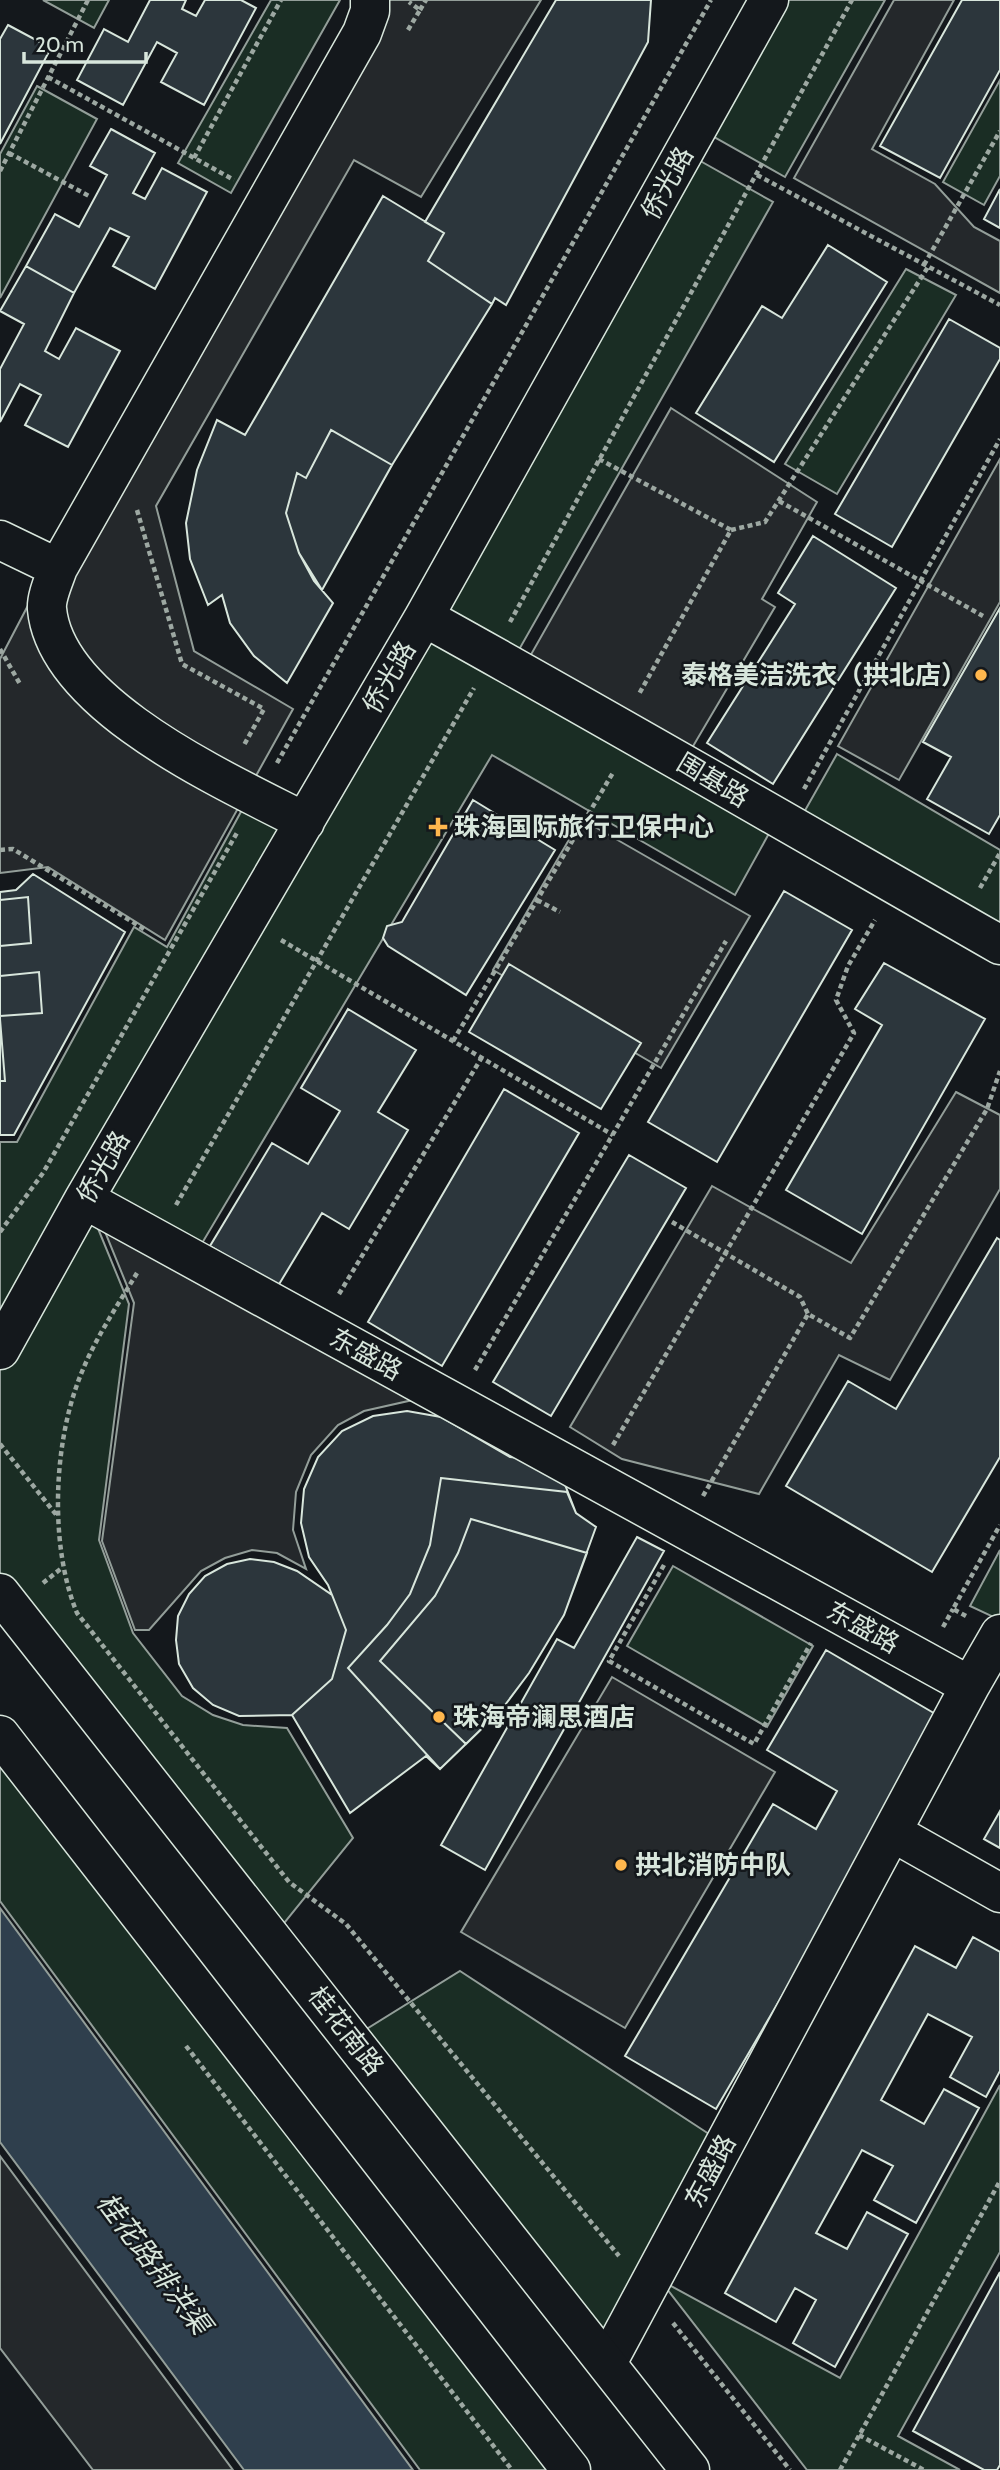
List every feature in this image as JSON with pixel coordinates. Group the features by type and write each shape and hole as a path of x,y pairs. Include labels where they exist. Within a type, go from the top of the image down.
{"street":[{"path":"305,822 167,748 97,696 60,653 47,607 58,568 362,33 370,0"},
{"name":"侨光路","path":"0,1350 83,1199 424,617 769,0"},
{"path":"0,540 58,568"},
{"name":"围基路","path":"424,617 629,730 785,823 1000,945"},
{"name":"东盛路","path":"83,1199 970,1686 607,2363"},
{"name":"桂花南路","path":"0,1593 690,2470"},
{"path":"970,1686 999,1634"},
{"path":"0,1735 571,2470"},
{"path":"892,1832 1000,1893"}],"path":[{"path":"0,171 88,0"},
{"path":"194,158 281,0"},
{"path":"405,0 420,10"},
{"path":"407,34 426,0"},
{"path":"0,1232 43,1173 241,789 711,0"},
{"path":"790,2470 647,2289 346,1924 289,1881 77,1613 66,1587 60,1553 59,1518 66,1432 77,1383 90,1354 493,655 852,0"},
{"path":"48,77 268,199"},
{"path":"599,459 731,530 765,522 926,266 1000,131"},
{"path":"9,153 89,196"},
{"path":"757,175 1000,305"},
{"path":"785,823 1000,439"},
{"path":"144,498 137,510 182,664 264,709 241,789"},
{"path":"779,500 984,616"},
{"path":"453,1041 537,900 629,730 731,530"},
{"path":"0,649 20,684"},
{"path":"0,850 13,849 144,929"},
{"path":"593,1479 853,1033 836,1000 848,966 895,885"},
{"path":"537,900 560,912"},
{"path":"247,920 613,1135"},
{"path":"455,1404 726,941"},
{"path":"318,1328 482,1058"},
{"path":"672,1222 800,1297 808,1314 850,1338 987,1109 1000,1071"},
{"path":"808,1314 609,1661 754,1744 830,1609"},
{"path":"0,1444 59,1518"},
{"path":"999,1634 953,1609 1000,1525"},
{"path":"185,2044 512,2470"},
{"path":"840,2470 1000,2181"},
{"path":"859,2434 924,2470"}],"green space":[{"path":"43,0 109,0 94,28"},
{"path":"271,0 340,0 231,193 178,163"},
{"path":"784,0 885,0 785,177 709,134"},
{"path":"1000,80 1000,176 984,205 943,182"},
{"path":"37,86 97,119 0,298 0,154"},
{"path":"695,158 773,202 516,655 439,611"},
{"path":"906,269 956,295 837,494 785,464"},
{"path":"428,633 772,828 735,895 492,755 198,1250 96,1195"},
{"path":"837,754 1000,850 1000,931 799,821"},
{"path":"248,799 294,826 0,1337 0,1142 17,1142 134,927 167,947"},
{"path":"90,1209 129,1304 99,1540 133,1633 182,1696 213,1715 243,1725 287,1728 353,1838 281,1927 0,1577 0,1370"},
{"path":"1000,1550 1000,1620 970,1606"},
{"path":"673,1566 813,1646 767,1727 627,1646"},
{"path":"0,1747 563,2470 420,2470 0,1901"},
{"path":"460,1971 712,2136 602,2339 365,2030"},
{"path":"1000,2085 1000,2252 898,2436 960,2470 807,2470 660,2280 840,2378"}],"shaded area":[{"path":"371,0 541,0 421,197 354,160 156,506 194,651 293,709 165,940 48,867 0,873 0,659 58,548"},
{"path":"894,0 954,0 872,149 935,184 974,227 1000,241 1000,293 794,178"},
{"path":"671,408 817,502 762,599 775,607 692,748 529,658"},
{"path":"1000,459 1000,602 899,780 838,746"},
{"path":"581,819 750,916 661,1068 493,970"},
{"path":"956,1092 1000,1115 1000,1189 890,1380 839,1355 759,1494 622,1459 570,1427 712,1186 851,1263"},
{"path":"99,1217 426,1397 364,1411 338,1425 311,1455 296,1492 293,1530 306,1569 277,1553 252,1550 225,1558 201,1571 149,1630 135,1630 102,1541 134,1303"},
{"path":"612,1677 775,1772 625,2028 461,1932"},
{"path":"0,2156 233,2470 93,2470 0,2348"}],"water":[{"name":"桂花路排洪渠","path":"0,1908 413,2470 244,2470 0,2142"}],"building":[{"path":"150,0 186,0 182,9 196,16 205,0 241,0 256,8 204,105 161,82 177,53 157,42 123,105 77,80 104,29 128,42"},
{"path":"556,0 651,0 648,42 506,305 495,298 492,304 428,261 444,233 425,222"},
{"path":"962,0 1000,0 1000,70 940,178 880,146"},
{"path":"8,25 51,48 0,144 0,39"},
{"path":"111,129 155,153 133,193 145,199 162,168 207,192 155,289 113,266 129,237 110,228 74,293 26,266 55,214 79,227 107,175 90,166"},
{"path":"1000,189 1000,228 984,219"},
{"path":"383,196 444,233 428,261 492,304 392,465 331,430 306,478 297,473 286,513 299,553 314,581 333,603 287,683 254,656 230,623 222,595 208,605 190,559 186,523 197,470 217,420 245,435"},
{"path":"828,245 887,282 774,462 696,413 762,306 782,318"},
{"path":"26,266 74,293 45,351 59,359 76,328 120,351 68,447 25,425 41,395 20,384 0,422 0,369 24,324 0,311"},
{"path":"949,319 1000,348 1000,359 892,547 835,514"},
{"path":"331,430 392,465 322,590 299,553 286,513 297,473 306,478"},
{"path":"813,536 896,588 773,784 707,743 795,604 778,593"},
{"name":"泰格美洁洗衣（拱北店）","path":"1000,608 1000,815 989,834 927,799 951,757 923,742"},
{"path":"473,800 555,850 466,995 388,946 383,938 387,926 402,922"},
{"path":"33,874 125,932 14,1135 0,1135 0,892 16,890"},
{"path":"784,891 852,930 717,1162 648,1122"},
{"path":"28,897 31,943 0,946 0,900"},
{"path":"884,963 985,1019 862,1234 786,1190 882,1025 855,1009"},
{"path":"509,964 641,1043 601,1109 469,1032"},
{"path":"39,972 42,1013 0,1016 0,976"},
{"path":"348,1009 416,1050 378,1112 408,1130 349,1229 322,1213 278,1286 210,1246 272,1143 308,1164 340,1111 301,1088"},
{"path":"0,1019 5,1081 0,1081"},
{"path":"504,1089 579,1133 442,1366 368,1322"},
{"path":"629,1155 686,1188 551,1416 493,1382"},
{"path":"997,1238 1000,1240 1000,1457 932,1572 786,1486 848,1381 896,1409"},
{"path":"407,1411 441,1417 510,1457 530,1459 562,1477 576,1513 596,1527 564,1615 529,1673 502,1709 440,1769 426,1756 350,1813 292,1715 332,1679 346,1630 328,1585 309,1557 301,1523 304,1489 318,1457 342,1431 373,1416"},
{"path":"441,1478 567,1492 576,1513 596,1527 564,1615 529,1673 502,1709 440,1769 348,1668 387,1625 410,1594 430,1545"},
{"path":"471,1519 587,1553 564,1615 529,1673 502,1709 466,1744 380,1661 435,1596 458,1553"},
{"path":"637,1537 664,1551 485,1870 441,1845 557,1639 574,1648"},
{"path":"250,1559 274,1562 297,1571 332,1595 346,1630 332,1679 292,1715 239,1716 213,1705 193,1688 179,1664 176,1640 178,1616 189,1594 205,1576 227,1564"},
{"path":"826,1650 944,1719 716,2109 625,2056 773,1804 816,1829 837,1791 767,1750"},
{"path":"1000,1811 1000,1848 984,1839"},
{"path":"973,1937 1000,1952 1000,2071 986,2097 950,2077 972,2037 928,2014 881,2100 924,2124 944,2089 979,2108 916,2223 874,2200 893,2166 862,2150 816,2233 847,2249 867,2212 908,2234 835,2367 793,2343 816,2300 795,2288 776,2322 725,2293 915,1946 956,1968"},
{"path":"1000,2272 1000,2465 997,2470 984,2470 913,2431"}],"place":[{"name":"泰格美洁洗衣（拱北店）","path":"981,675"},
{"name":"珠海国际旅行卫保中心","path":"438,827"},
{"name":"珠海帝澜思酒店","path":"439,1717"},
{"name":"拱北消防中队","path":"621,1865"}]}
